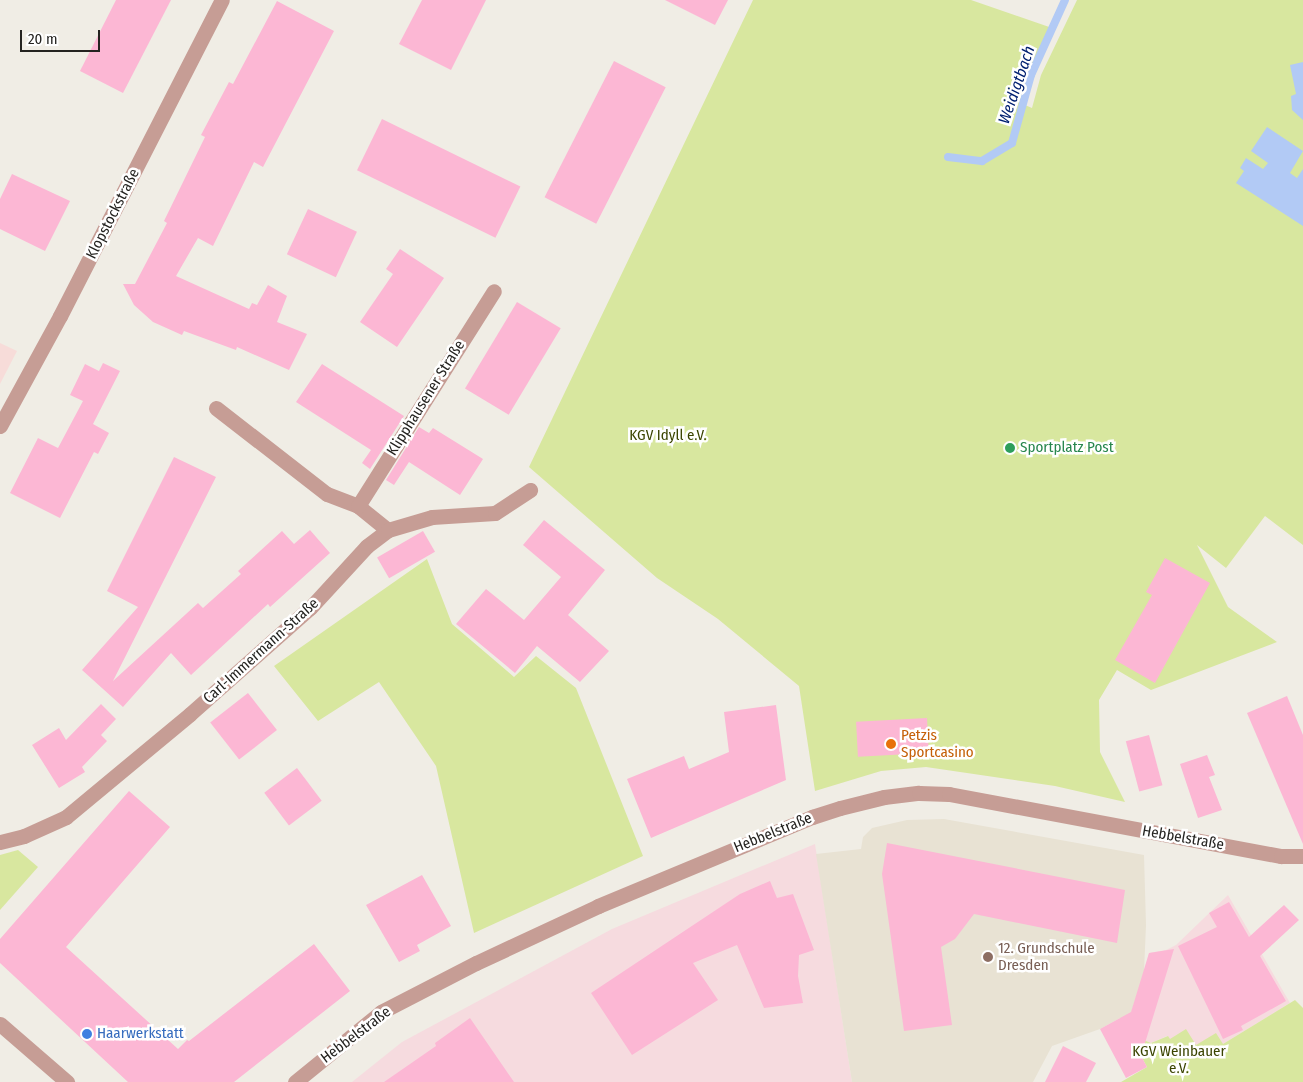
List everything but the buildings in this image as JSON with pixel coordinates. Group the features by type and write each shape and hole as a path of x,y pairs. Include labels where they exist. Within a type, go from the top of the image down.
{"street":[{"name":"Klopstockstraße","path":"0,426 60,316 222,0"},
{"name":"Klipphausener Straße","path":"358,506 494,291"},
{"path":"216,408 327,494 358,506 388,530"},
{"name":"Carl-Immermann-Straße","path":"0,842 24,836 66,817 190,714 310,608 367,546 388,530 432,517 495,513 530,490"},
{"name":"Hebbelstraße","path":"296,1082 381,1012 476,963 598,906 812,817 884,797 919,793 949,794 1281,856 1303,856"},
{"path":"0,1024 67,1082"}],"shaded area":[{"path":"0,343 17,351 0,384"},
{"name":"12. Grundschule Dresden","path":"944,819 1144,855 1146,925 1144,972 1126,1029 1120,1018 1100,1029 1052,1046 1033,1082 852,1082 816,854 861,849 863,837 872,828 907,820"},
{"path":"815,844 852,1082 352,1082 402,1042 612,929"},
{"path":"1228,895 1290,1003 1223,1044 1196,1045 1169,1039 1167,1036 1151,1043 1129,1034 1149,953 1166,950 1176,945"}],"green space":[{"name":"KGV Idyll e.V.","path":"753,0 971,0 1055,29 1033,79 1025,105 1032,108 1041,75 1077,0 1303,0 1303,545 1265,516 1226,568 1197,545 1228,607 1277,642 1151,690 1117,670 1099,700 1100,752 1125,802 1055,786 926,767 881,771 815,791 799,686 718,619 657,578 529,467"},
{"path":"427,559 452,624 514,677 536,656 576,688 643,856 474,933 436,766 379,682 318,721 274,666"},
{"path":"18,850 38,867 0,910 0,855"},
{"name":"KGV Weinbauer e.V.","path":"1295,1000 1303,1008 1303,1082 1121,1082 1147,1067 1129,1034 1151,1043 1168,1036 1170,1039 1186,1029 1196,1045 1216,1033 1223,1044"}],"water":[{"path":"1303,62 1303,120 1292,110 1291,96 1296,94 1290,65"},
{"path":"1267,127 1303,151 1290,173 1297,178 1303,169 1303,226 1236,183 1244,171 1240,168 1246,158 1263,169 1268,163 1251,151"}],"waterway":[{"name":"Weidigtbach","path":"948,157 982,161 1012,143 1031,75 1065,0"}],"place":[{"name":"Sportplatz Post","path":"1010,448"},
{"name":"Petzis Sportcasino","path":"891,744"},
{"name":"12. Grundschule Dresden","path":"988,957"},
{"name":"Haarwerkstatt","path":"87,1034"}]}
